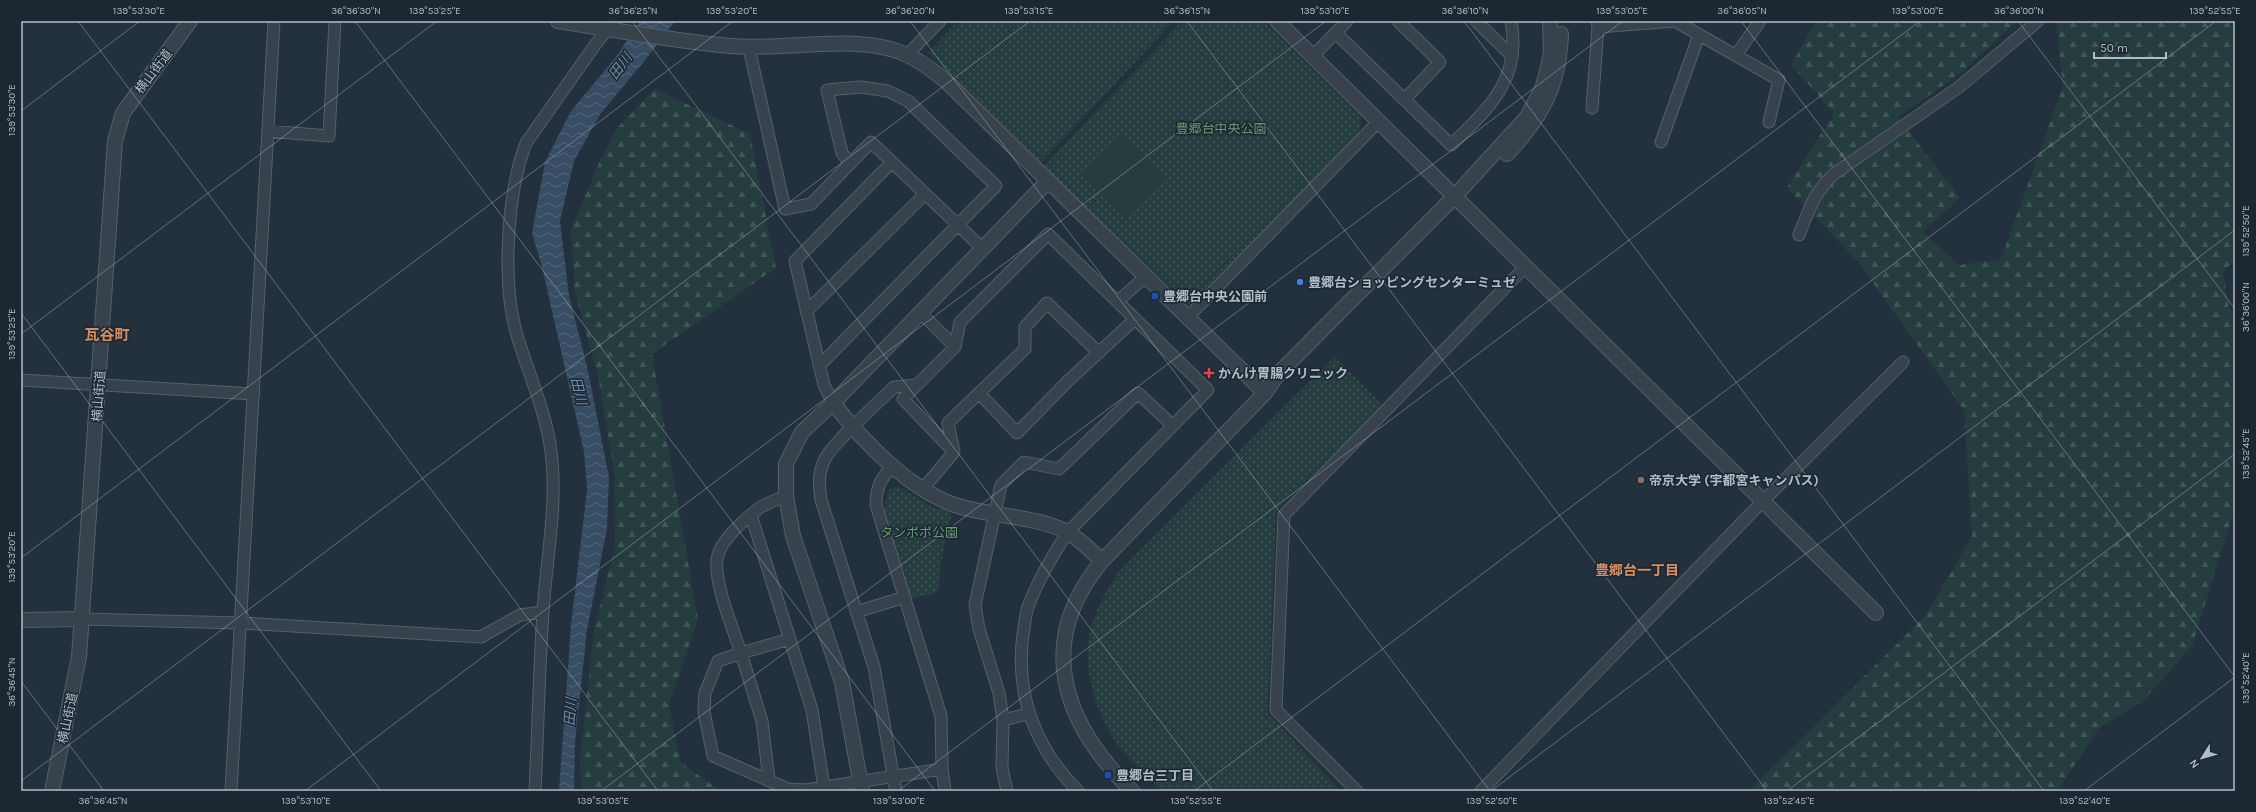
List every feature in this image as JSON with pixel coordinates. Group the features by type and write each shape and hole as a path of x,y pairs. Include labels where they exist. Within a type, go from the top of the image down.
{"street":[{"name":"横山街道","path":"52,791 79,657 115,141 118,126 123,113 138,90 190,21"},
{"path":"231,791 274,21"},
{"path":"268,131 329,136 335,21"},
{"path":"558,21 611,27 674,40 749,48 860,45 888,48 907,55 923,64 948,83 1047,182 1265,393"},
{"path":"907,55 940,21"},
{"path":"1277,21 1876,613"},
{"path":"1313,56 1347,21"},
{"path":"1398,21 1440,62 1405,99"},
{"path":"1476,21 1512,56"},
{"path":"1336,33 1451,145 1489,108 1504,82 1512,56 1514,38 1511,21"},
{"path":"1458,199 1517,129 1534,105 1547,72 1551,52 1550,21"},
{"path":"1132,791 1102,757 1082,728 1067,694 1063,649 1069,620 1081,590 1102,561 1265,393 1278,374 1522,138 1543,109 1556,75 1560,54 1560,21"},
{"path":"1592,108 1598,24 1675,21 1779,80 1769,122"},
{"path":"1736,55 1760,21"},
{"path":"1799,235 1815,196 1822,186 1834,174 1959,87 2038,21"},
{"path":"536,791 543,612 551,530 553,490 551,451 515,330 508,257 509,221 519,161 526,143 611,27"},
{"path":"1661,142 1699,35"},
{"path":"749,48 785,209 811,204 871,142 982,248"},
{"path":"819,366 996,186 908,101 888,91 861,87 827,90 842,153 850,163"},
{"path":"1187,318 1379,121"},
{"path":"892,162 795,261 824,386 833,403 854,427 892,466 922,490 957,506 995,515 1022,518 1068,532 1102,561"},
{"path":"861,786 842,682 793,536 786,496 786,464 802,432 833,403 1047,182"},
{"path":"806,312 925,194"},
{"path":"954,452 903,399 955,347 960,322 1048,234 1208,390 1068,532 1050,559 1027,608 1020,658 1028,714 1046,750 1067,780 1078,791"},
{"path":"1357,791 1276,710 1284,515 1526,266"},
{"path":"1118,301 1145,277"},
{"path":"954,452 948,423 1025,349 1026,327 1047,303 1099,353"},
{"path":"920,312 955,347"},
{"path":"978,393 1017,433 1068,381 1135,319"},
{"path":"1481,791 1762,501 1903,362"},
{"path":"21,380 98,386 254,394"},
{"path":"896,791 874,667 821,500 818,479 824,460 894,387 917,385"},
{"path":"1007,791 1002,768 1002,720 999,692 979,629 975,605 1001,485 1024,462 1059,469 1138,393 1172,425"},
{"path":"922,490 954,452"},
{"path":"892,466 881,479 876,490 876,505 941,716 942,769 945,791"},
{"path":"769,780 762,721 722,596 718,570 718,555 727,539 759,508 786,496"},
{"path":"751,515 812,710 824,787"},
{"path":"856,612 905,597"},
{"path":"21,620 82,619 241,623 481,637 520,615 543,612"},
{"path":"790,639 718,661 705,693 704,712 713,756 788,789 805,790 824,787 861,786 894,776 942,769"},
{"path":"1002,720 1028,714"}],"green space":[{"path":"958,21 1174,21 1041,163 928,53"},
{"name":"豊郷台中央公園","path":"1182,21 1263,21 1361,116 1360,131 1191,305 1179,306 1043,167"},
{"path":"1816,21 2017,21 1961,73 1898,117 1960,198 1923,232 1959,265 2001,259 2063,86 2056,21 2235,21 2235,261 2223,271 2229,308 2235,313 2235,508 2192,646 2145,699 2098,729 2058,791 1749,791 1926,615 1972,536 1964,410 1858,262 1787,188 1834,113 1791,65"},
{"path":"655,89 750,134 776,268 652,354 698,619 669,705 680,762 721,791 581,791 580,760 594,630 615,546 614,471 598,376 575,293 571,230 601,158 618,127"},
{"path":"1122,133 1166,178 1125,219 1081,175"},
{"path":"1335,357 1383,406 1276,511 1268,714 1341,791 1161,791 1124,753 1111,736 1094,695 1088,666 1088,652 1090,631 1098,609 1104,595 1114,579 1133,556"},
{"name":"タンポポ公園","path":"898,486 932,507 952,512 942,558 938,592 911,599 883,511 889,490"}],"water":[{"name":"田川","path":"640,21 675,21 646,59 601,113 574,161 560,221 569,296 587,366 609,477 607,529 587,630 575,742 574,791 559,791 571,625 587,490 584,452 542,267 532,233 545,162 571,111 616,57"}],"place":[{"name":"豊郷台ショッピングセンターミュゼ","path":"1300,282"},
{"name":"豊郷台中央公園前","path":"1155,296"},
{"name":"かんけ胃腸クリニック","path":"1209,373"},
{"name":"帝京大学 (宇都宮キャンパス)","path":"1641,480"},
{"name":"豊郷台三丁目","path":"1108,775"}],"district":[{"name":"瓦谷町","path":"107,335"},
{"name":"豊郷台一丁目","path":"1637,570"}]}
